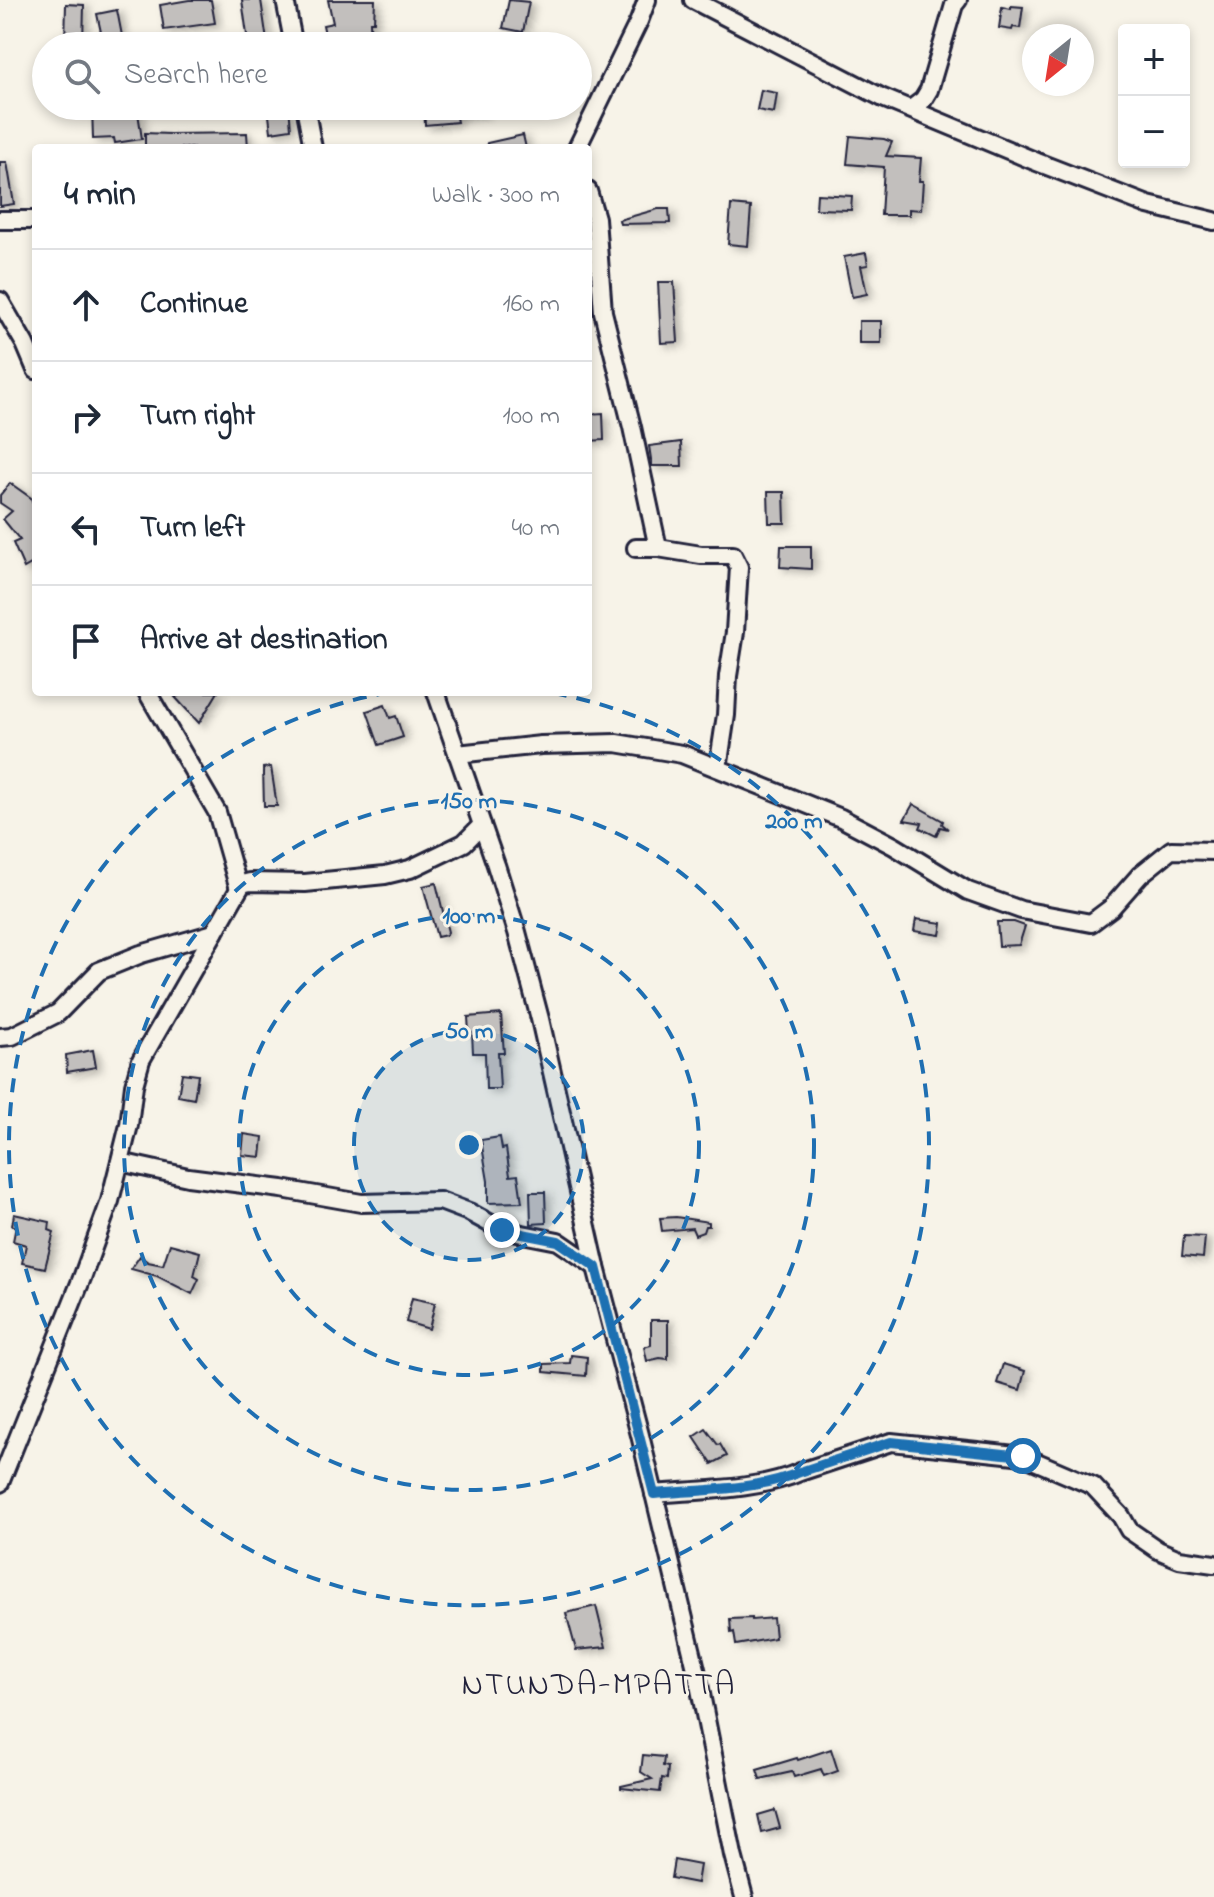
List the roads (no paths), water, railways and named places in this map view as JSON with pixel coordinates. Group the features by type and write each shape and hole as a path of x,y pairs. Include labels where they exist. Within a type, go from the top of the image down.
{"street":[{"path":"285,0 291,32"},
{"path":"592,117 647,0"},
{"path":"693,0 862,88 911,109 1148,205 1214,221"},
{"path":"911,109 923,100 929,90 958,0"},
{"path":"308,120 312,144"},
{"path":"579,144 591,120"},
{"path":"592,204 596,218 603,312 658,548"},
{"path":"0,220 32,220"},
{"path":"0,301 32,361"},
{"path":"636,548 733,555 739,567 735,632 718,768"},
{"path":"149,696 217,812 239,889"},
{"path":"437,696 517,932 540,1019 596,1267 696,1669 744,1897"},
{"path":"457,754 541,745 616,743 682,754 841,818 968,891 1021,910 1091,923 1111,908 1140,875 1171,850 1214,851"},
{"path":"1,1478 110,1201 141,1060 242,884 305,883 385,875 410,869 464,843 482,825"},
{"path":"0,1037 12,1036 58,1013 99,971 141,954 214,933"},
{"path":"120,1162 188,1177 361,1203 440,1201 502,1230 558,1241 596,1267"},
{"path":"654,1494 751,1485 786,1478 891,1442 1023,1456 1093,1486 1121,1516 1129,1530 1158,1550 1179,1559 1214,1564"}],"district":[{"name":"NTUNDA-MPATTA","path":"599,1686"}]}
